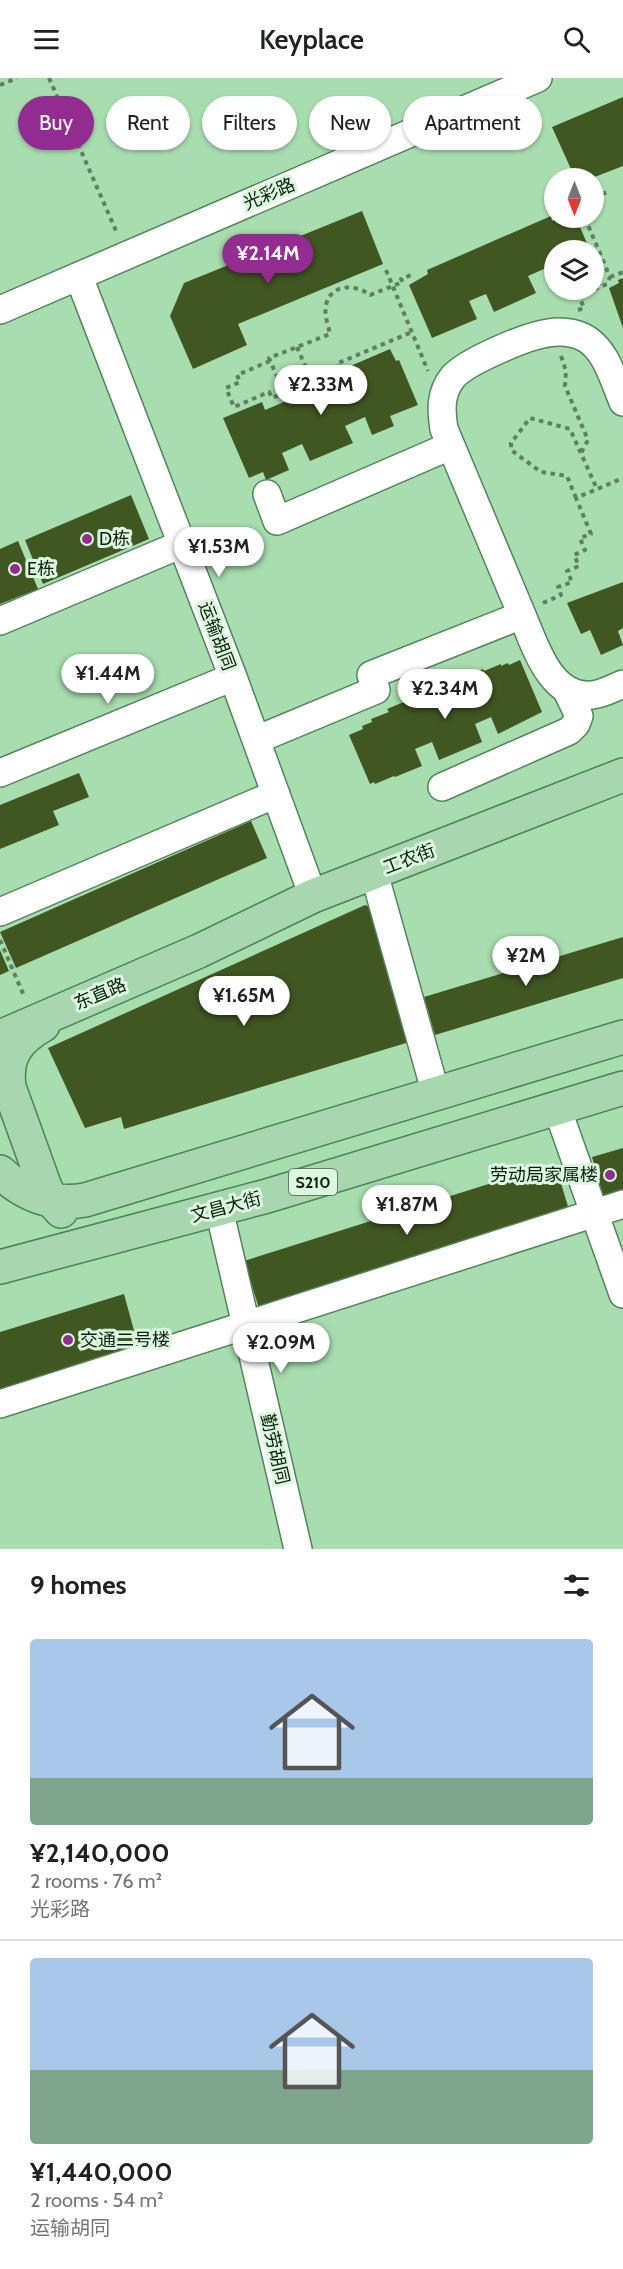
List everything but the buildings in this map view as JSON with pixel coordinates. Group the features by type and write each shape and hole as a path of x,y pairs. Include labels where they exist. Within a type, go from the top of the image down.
{"main road":[{"name":"工农街","path":"199,951 314,896 623,775"},
{"name":"东直路","path":"0,1037 199,951"},
{"path":"92,998 28,1034 10,1059 9,1088 51,1200 61,1211 74,1218 89,1221 267,1196"},
{"path":"0,1172 30,1195 69,1203 623,1037"},
{"name":"文昌大街","path":"0,1267 267,1196 623,1088"}],"street":[{"name":"光彩路","path":"0,310 538,78"},
{"name":"运输胡同","path":"79,277 233,677 314,896"},
{"path":"442,787 569,730 576,724 579,716 567,691 558,684 543,660 450,446 444,429 443,395 452,378 465,366 482,357 546,333 567,332 585,338 603,355 623,402"},
{"path":"267,494 278,521 450,446"},
{"path":"0,621 182,544"},
{"path":"256,740 376,690 370,675 521,613"},
{"path":"0,773 233,677"},
{"path":"567,691 592,695 623,684"},
{"path":"0,912 276,794"},
{"path":"374,873 436,1094"},
{"path":"557,1108 623,1294"},
{"path":"0,1404 623,1204"},
{"name":"勤劳胡同","path":"219,1209 298,1549"}],"path":[{"path":"0,85 17,78"},
{"path":"49,78 127,255"},
{"path":"386,270 442,405"},
{"path":"610,278 623,272"},
{"path":"411,275 402,279 403,282 370,295 361,289 348,287 334,292 326,308 330,334 269,358 270,361 237,375 240,382 225,388 234,407 269,392 272,398 339,370 336,364 412,332"},
{"path":"270,361 278,379 306,368 297,347"},
{"path":"521,613 561,595 558,587 572,582 567,571 579,566 574,555 585,550 580,538 591,534 567,476 541,472 511,450 511,444 530,418 570,429 597,489"},
{"path":"576,498 623,478"},
{"path":"0,940 35,1022"}],"place":[{"name":"D栋","path":"87,539"},
{"name":"E栋","path":"15,569"},
{"name":"劳动局家属楼","path":"610,1175"},
{"name":"交通二号楼","path":"68,1340"}]}
